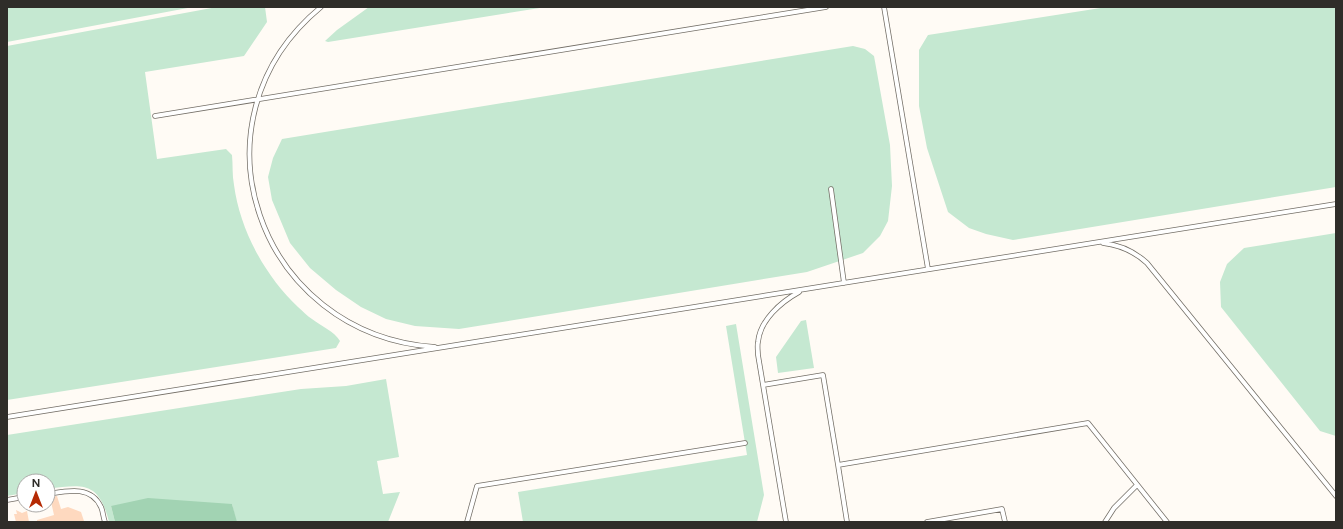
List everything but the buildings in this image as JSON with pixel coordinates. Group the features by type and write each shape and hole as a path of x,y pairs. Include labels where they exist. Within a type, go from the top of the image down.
{"lane":[{"path":"322,7 299,28 282,50 269,72 259,98 250,140 250,172 258,212 272,245 287,268 302,286 319,302 335,314 358,328 390,339 408,344 449,346"},
{"path":"155,116 826,7"},
{"path":"884,7 928,270"},
{"path":"831,190 844,283"},
{"path":"7,418 1336,204"},
{"path":"1094,243 1114,245 1124,248 1140,257 1147,263 1336,496"},
{"path":"786,522 763,384 758,342 761,330 776,309 799,291 809,289"},
{"path":"763,384 823,374 847,522"},
{"path":"838,465 1088,423 1167,522"},
{"path":"467,522 477,486 745,443"},
{"path":"1105,522 1114,508 1137,485"},
{"path":"56,493 81,491 91,495 100,506 105,522"},
{"path":"927,522 1002,509 1005,522"}],"green space":[{"path":"7,7 193,7 7,42"},
{"path":"217,7 265,7 267,22 244,56 145,72 157,159 226,149 232,155 233,181 242,219 248,235 265,267 286,295 298,307 310,318 331,331 340,341 336,348 7,400 7,46"},
{"path":"369,7 546,7 328,42 325,41 337,30"},
{"path":"1107,7 1336,7 1336,187 1013,240 986,234 969,228 948,212 927,148 919,106 919,50 928,35"},
{"path":"853,46 865,49 874,56 890,145 892,186 888,221 880,236 863,253 807,272 459,329 415,326 386,319 361,307 336,290 310,268 290,243 272,200 268,177 273,158 282,139"},
{"path":"1336,233 1336,436 1320,431 1221,307 1220,282 1227,264 1244,248"},
{"path":"806,320 814,368 778,373 776,357 801,321"},
{"path":"736,324 764,495 757,522 523,522 518,492 747,455 726,326"},
{"path":"386,379 399,457 377,461 383,494 400,492 388,522 236,522 232,504 111,506 115,522 109,522 105,509 95,493 80,487 71,486 56,488 56,473 16,473 16,494 7,496 7,435 301,389 346,386"},
{"path":"148,498 232,504 237,522 115,522 111,506"}]}
